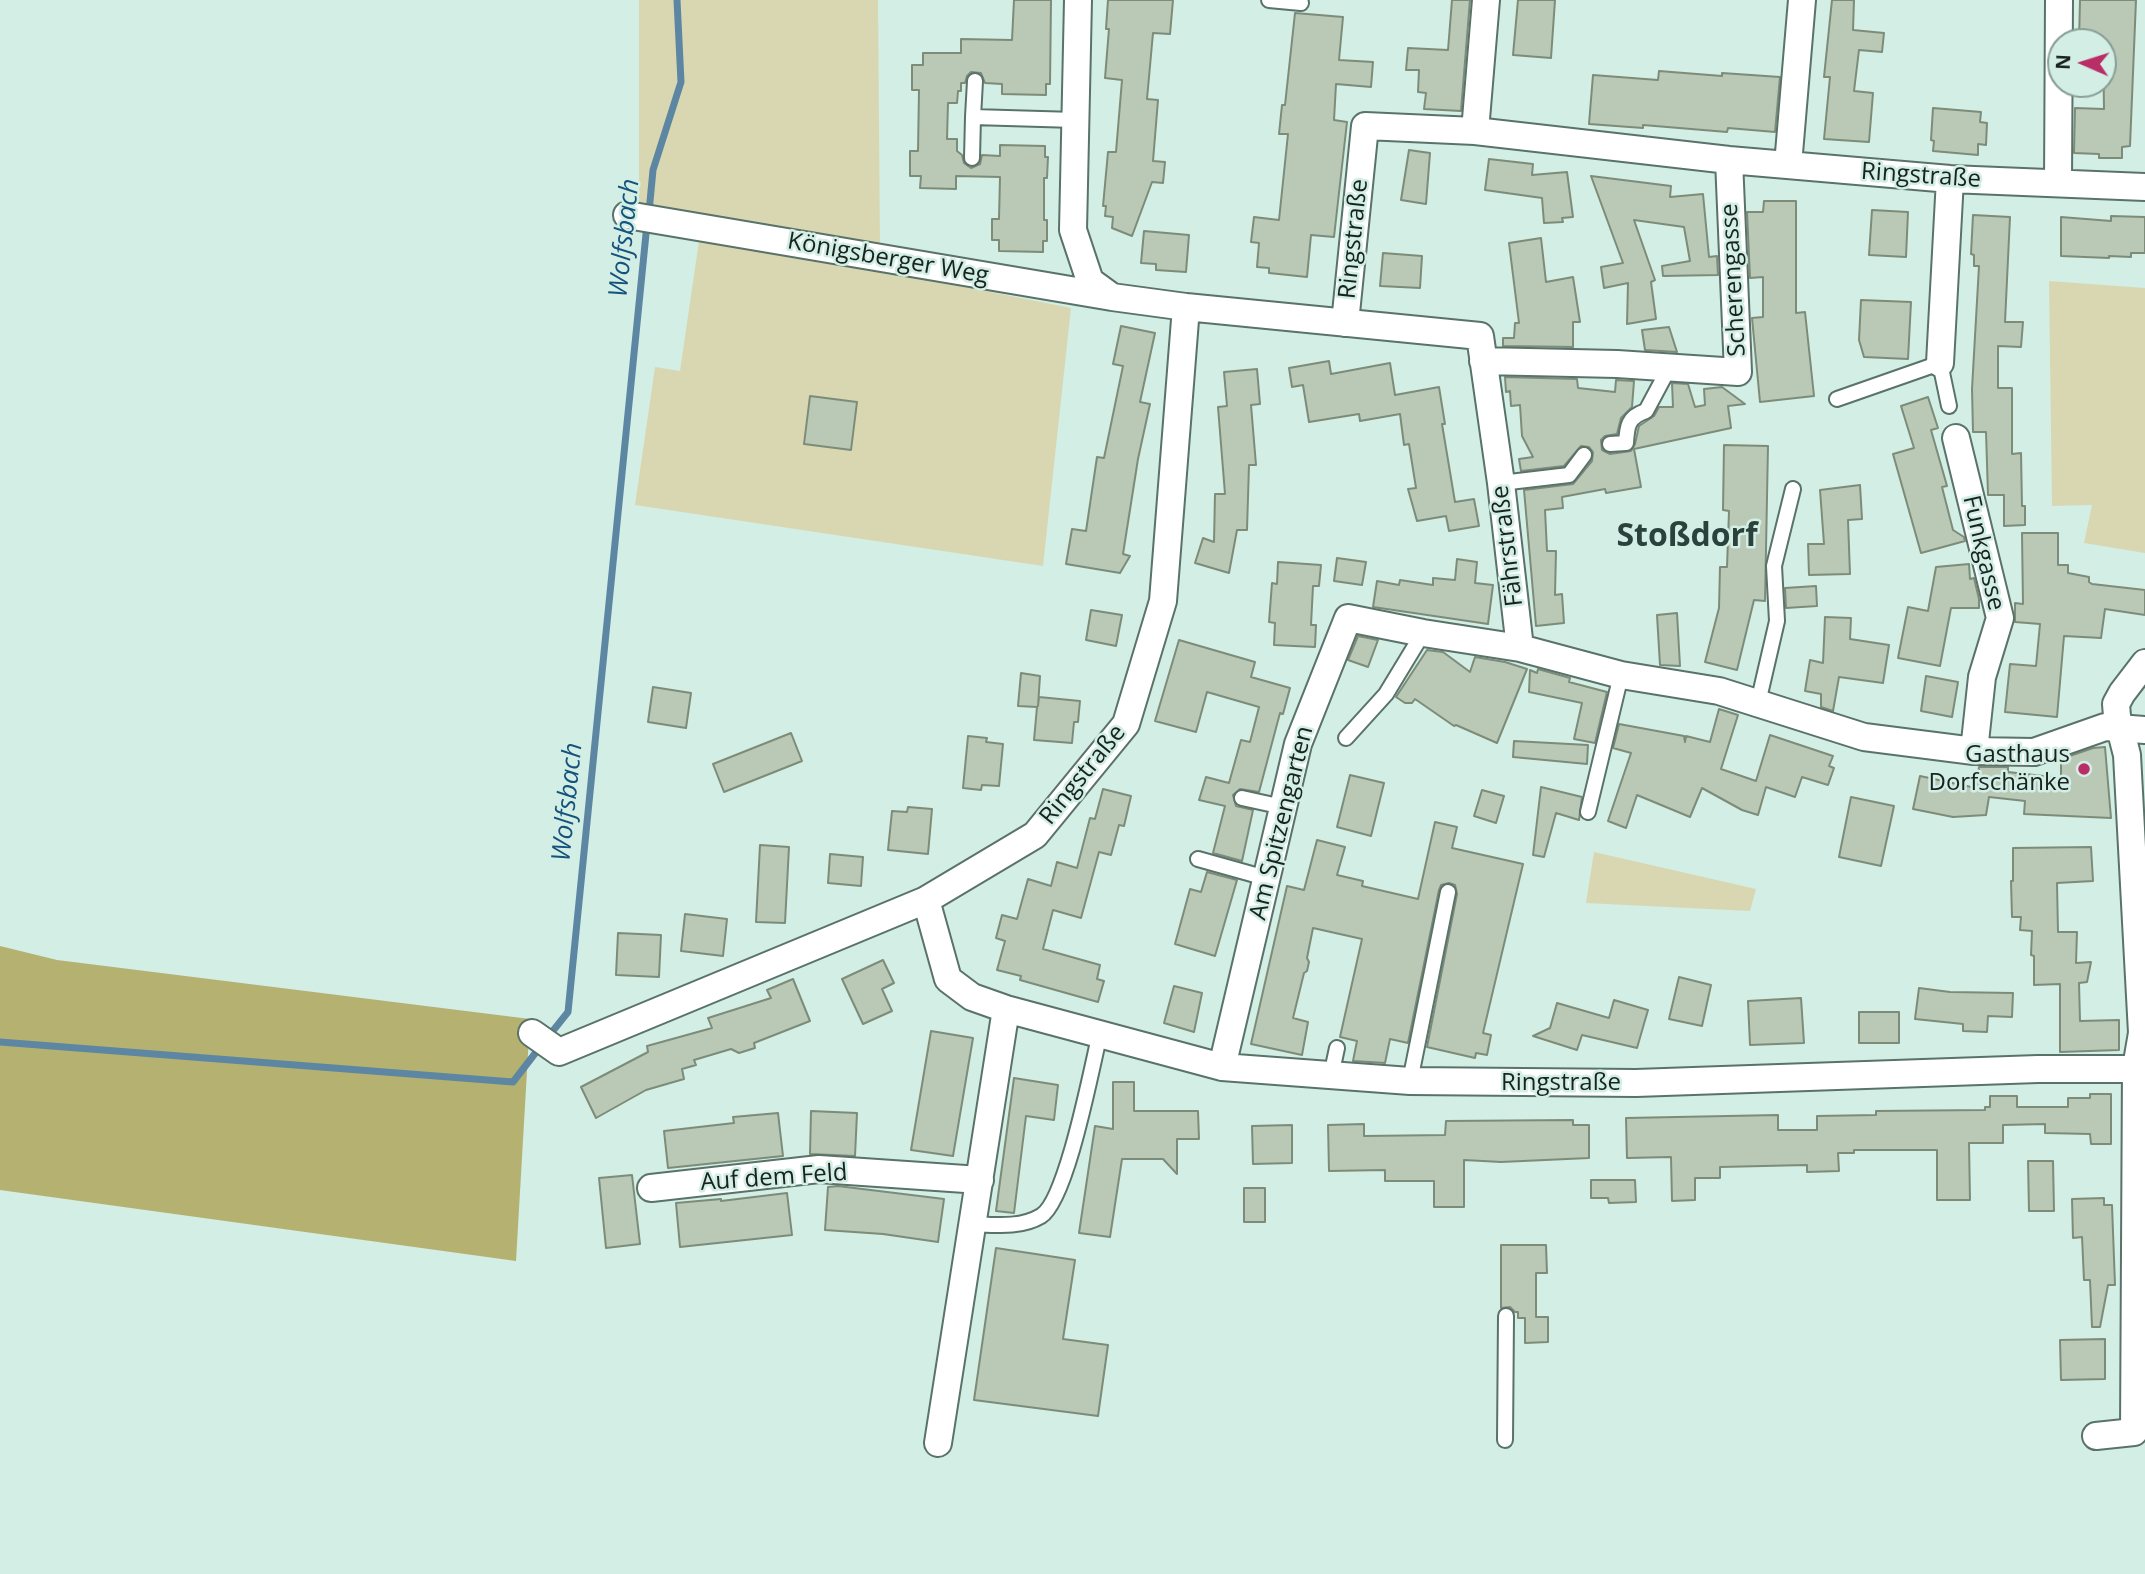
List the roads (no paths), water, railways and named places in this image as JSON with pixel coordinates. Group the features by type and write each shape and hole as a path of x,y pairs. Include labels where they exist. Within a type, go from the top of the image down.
{"street":[{"path":"1078,0 1073,230 1090,281 1112,297"},
{"path":"1475,131 1486,0"},
{"path":"1787,165 1802,0"},
{"path":"2058,183 2059,0"},
{"name":"Ringstraße","path":"532,1033 559,1052 926,900 1035,835 1126,724 1163,601 1186,307 1345,323 1365,126 1475,131 1729,160 1950,179 2145,187"},
{"name":"Scherengasse","path":"1483,361 1738,372 1729,160"},
{"path":"1940,363 1950,179"},
{"name":"Königsberger Weg","path":"627,215 1112,297 1186,307"},
{"name":"Fährstraße","path":"1345,323 1480,336 1502,483 1520,648"},
{"name":"Funkgasse","path":"1956,438 2000,618 1982,677 1974,751"},
{"name":"Am Spitzengarten","path":"1222,1067 1298,744 1348,618 1520,648"},
{"path":"1520,648 1621,675 1719,691 1864,737 1974,751 2034,752 2105,727 2133,729"},
{"path":"2095,1436 2134,1432 2142,1033 2127,755 2133,729 2116,704 2145,663"},
{"name":"Ringstraße","path":"926,900 948,979 972,998 1222,1067 1410,1081 1636,1083 2038,1069 2140,1069"},
{"path":"938,1443 1006,1009"},
{"name":"Auf dem Feld","path":"651,1188 819,1169 980,1180"}],"lane":[{"path":"1269,0 1301,3"},
{"path":"972,159 975,81"},
{"path":"973,117 1075,120"},
{"path":"1837,399 1940,363 1949,406"},
{"path":"1610,444 1626,443 1627,424 1636,414 1646,411 1669,368"},
{"path":"1502,483 1569,475 1584,455"},
{"path":"1758,703 1777,621 1774,566 1793,489"},
{"name":"Am Spitzengarten","path":"1346,738 1386,694 1423,633"},
{"path":"1588,812 1621,675"},
{"path":"1242,798 1283,807"},
{"path":"1198,859 1266,878"},
{"path":"1410,1081 1448,892"},
{"path":"973,1224 1026,1224 1045,1214 1061,1186 1100,1033"},
{"path":"1331,1076 1337,1048"},
{"path":"1505,1440 1506,1316"}],"waterway":[{"name":"Wolfsbach","path":"649,212 653,170 681,82 677,0"},
{"name":"Wolfsbach","path":"548,1037 568,1012 647,224"},
{"name":"Wolfsbach","path":"0,1042 513,1082 540,1047"}],"place":[{"name":"Gasthaus Dorfschänke","path":"2084,769"}],"district":[{"name":"Stoßdorf","path":"1687,537"}]}
